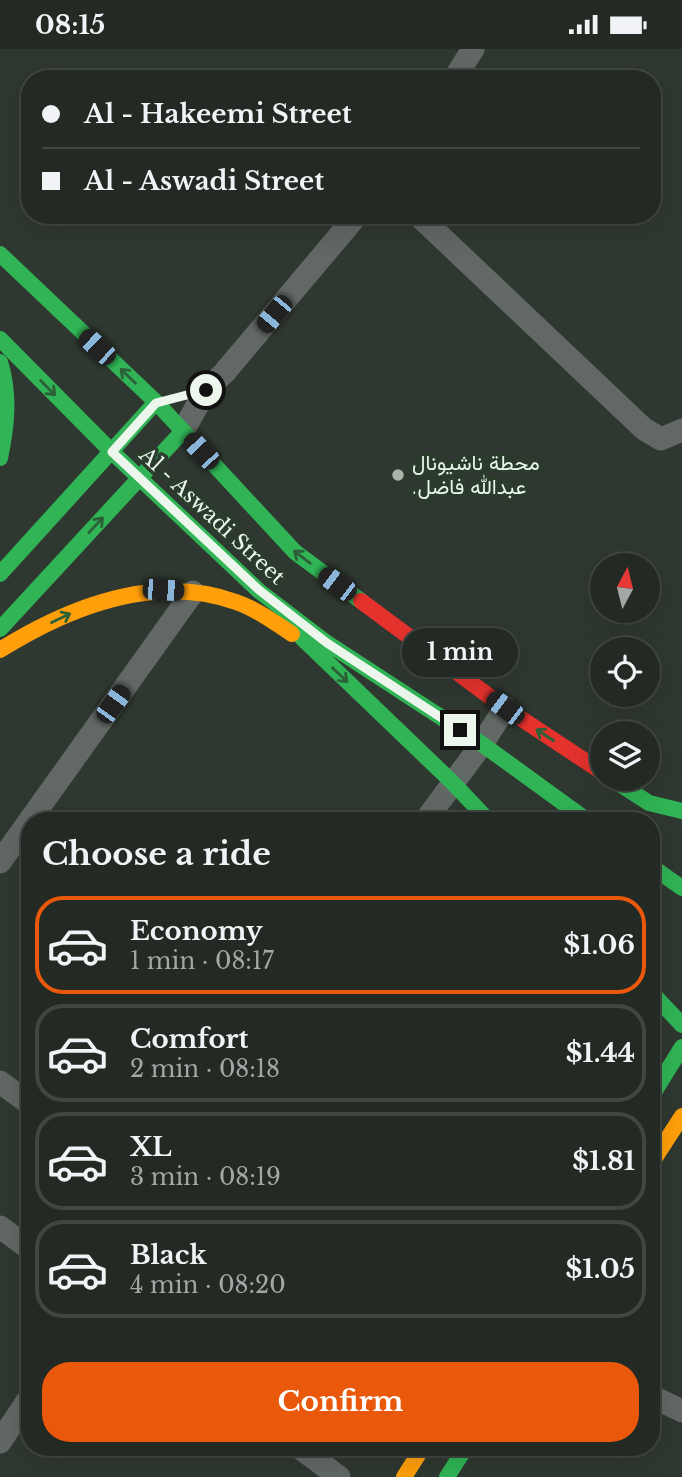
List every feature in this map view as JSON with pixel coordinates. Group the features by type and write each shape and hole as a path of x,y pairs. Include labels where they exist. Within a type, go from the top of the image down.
{"main road":[{"name":"Al - Aswadi Street","path":"0,254 156,403 295,552 505,708 590,764"},
{"name":"Al - Aswadi Street","path":"0,339 112,452 259,590 327,643 482,744 576,812"},
{"path":"0,362 4,372 7,403 0,458"},
{"path":"0,574 156,403"},
{"path":"0,629 183,431"},
{"path":"0,650 76,611 121,595 163,590 193,592 231,600 262,614 309,646"},
{"path":"259,590 309,646 453,782 481,812"},
{"path":"630,791 649,803 682,811"},
{"path":"660,872 682,888"},
{"path":"660,1002 682,1025"},
{"path":"660,1083 682,1047"},
{"path":"660,1150 682,1116"},
{"path":"404,1477 417,1456"},
{"path":"447,1477 460,1456"}],"street":[{"path":"460,70 473,49"},
{"path":"183,431 206,390 224,373 349,224"},
{"path":"428,224 644,429 661,439 682,430"},
{"path":"156,403 206,390"},
{"path":"36,812 193,592"},
{"path":"431,812 505,708"},
{"path":"0,862 21,833"},
{"path":"0,1081 21,1097"},
{"path":"0,1227 21,1242"},
{"path":"660,1400 682,1411"},
{"path":"0,1442 21,1410"},
{"path":"311,1456 339,1477"}],"traffic: fast":[{"path":"0,254 156,402 295,552 361,601"},
{"path":"0,339 112,452 259,591 327,643 482,744 576,812"},
{"path":"0,362 6,410 0,458"},
{"path":"0,574 156,402"},
{"path":"0,629 183,431"},
{"path":"302,638 480,812"},
{"path":"630,791 649,803 682,811"},
{"path":"660,872 682,888"},
{"path":"660,1002 682,1025"},
{"path":"660,1082 682,1047"},
{"path":"447,1477 460,1456"}],"traffic: slow":[{"path":"0,650 27,634 84,608 144,593 175,591 205,594 236,602 258,612 292,634"},
{"path":"660,1150 682,1116"},
{"path":"404,1477 417,1456"}],"traffic: jam":[{"path":"361,601 505,708 590,764"}],"place":[{"name":"محطة ناشيونال .عبدالله فاضل","path":"398,475"}],"route":[{"path":"206,390 156,403 112,452 259,590 327,643 460,730"}]}
